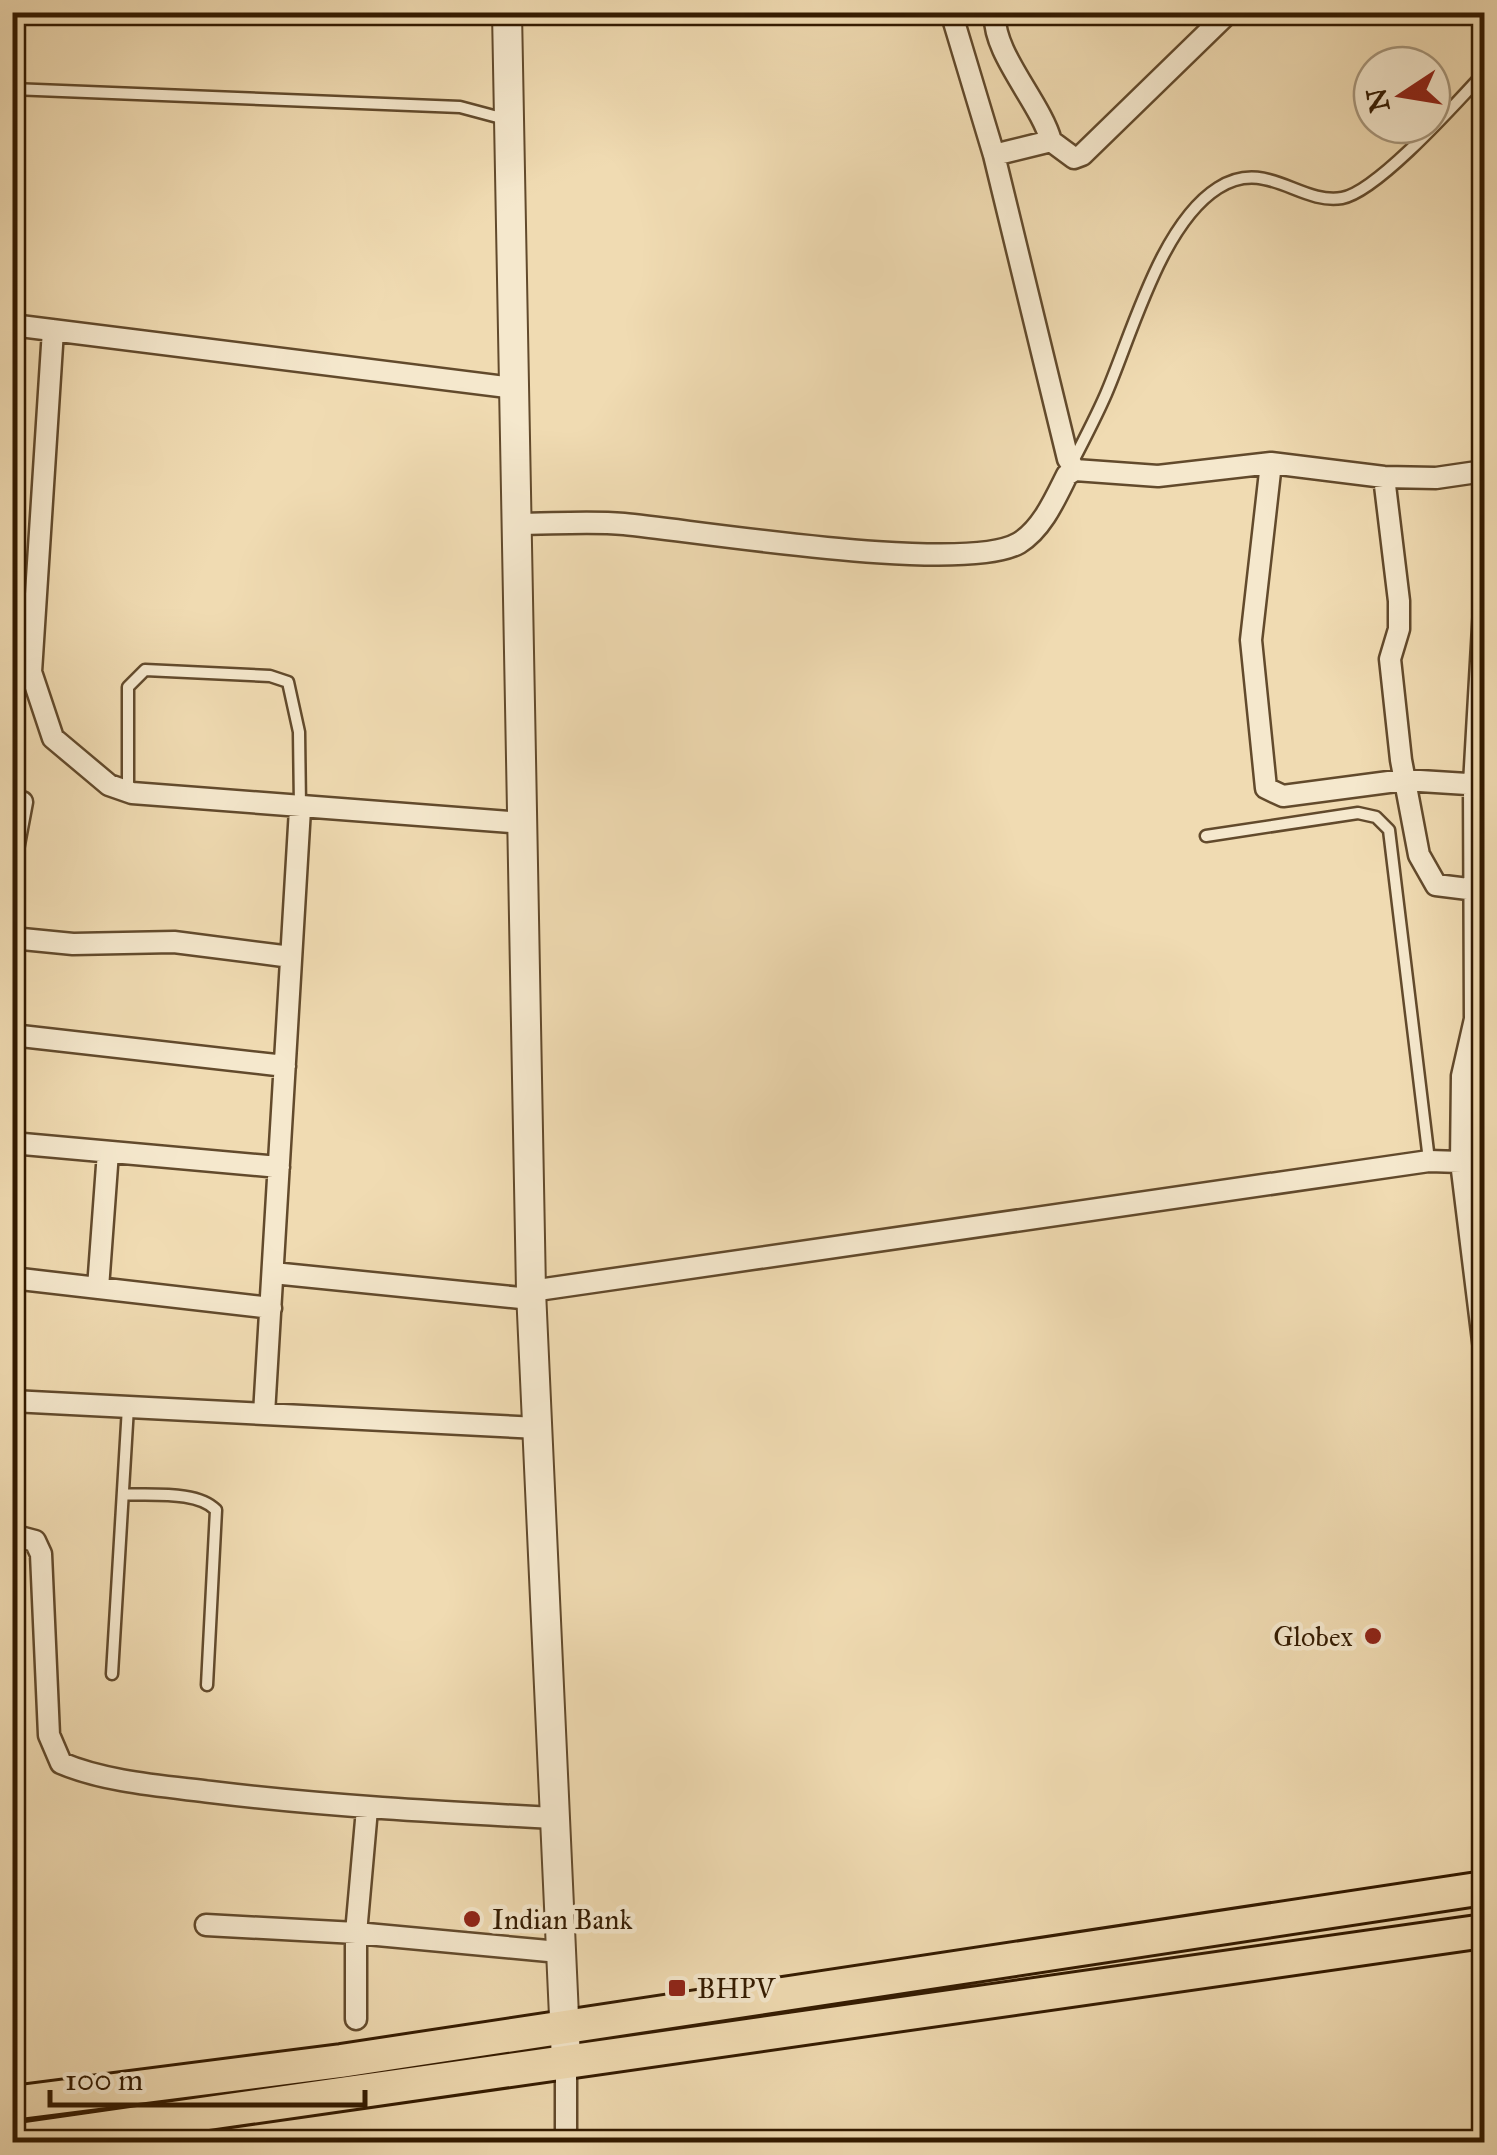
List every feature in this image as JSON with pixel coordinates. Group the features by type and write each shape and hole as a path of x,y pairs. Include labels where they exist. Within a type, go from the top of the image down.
{"main road":[{"path":"12,2140 1484,1888"},
{"path":"12,2103 565,2044 1484,1931"}],"street":[{"path":"507,12 531,1295 565,2044 566,2142"},
{"path":"951,12 994,155 1073,468"},
{"path":"996,12 1000,41 1046,124 1050,141 1074,158 1082,156 1229,12"},
{"path":"994,155 1050,141"},
{"path":"12,325 514,388"},
{"path":"53,330 31,672 53,738 109,785 128,792 300,809 522,823"},
{"path":"1073,468 1158,476 1271,463 1384,477 1436,478 1484,471"},
{"path":"1271,463 1251,640 1266,788 1284,796 1404,780 1479,785"},
{"path":"516,524 618,524 874,550 986,552 1016,545 1035,531 1073,468"},
{"path":"1384,477 1400,619 1390,659 1404,780 1426,874 1436,885 1476,890"},
{"path":"1484,609 1476,890 1481,943 1475,1018 1477,1045 1462,1076 1460,1162 1484,1349"},
{"path":"12,855 22,802"},
{"path":"264,1414 300,809"},
{"path":"12,938 73,944 174,942 291,957"},
{"path":"12,1036 285,1066"},
{"path":"12,1143 279,1168"},
{"path":"98,1288 108,1152"},
{"path":"273,1273 531,1295 1429,1161 1460,1162"},
{"path":"12,1278 271,1308"},
{"path":"12,1400 538,1428"},
{"path":"12,1535 35,1541 41,1554 49,1735 61,1763 170,1787 366,1809 554,1818"},
{"path":"356,2019 356,1932 366,1809"},
{"path":"206,1925 356,1932 559,1952"}],"lane":[{"path":"1073,468 1150,284 1190,214 1218,188 1246,178 1291,185 1318,197 1352,195 1392,165 1484,73"},
{"path":"12,89 460,107 510,121"},
{"path":"128,792 128,687 134,676 144,670 270,676 288,682 295,701 300,809"},
{"path":"1206,836 1358,813 1376,817 1388,830 1429,1161"},
{"path":"112,1674 128,1406"},
{"path":"123,1494 189,1498 206,1501 216,1510 207,1685"}],"place":[{"name":"Globex","path":"1373,1636"},
{"name":"Indian Bank","path":"472,1919"},
{"name":"BHPV","path":"677,1988"}]}
